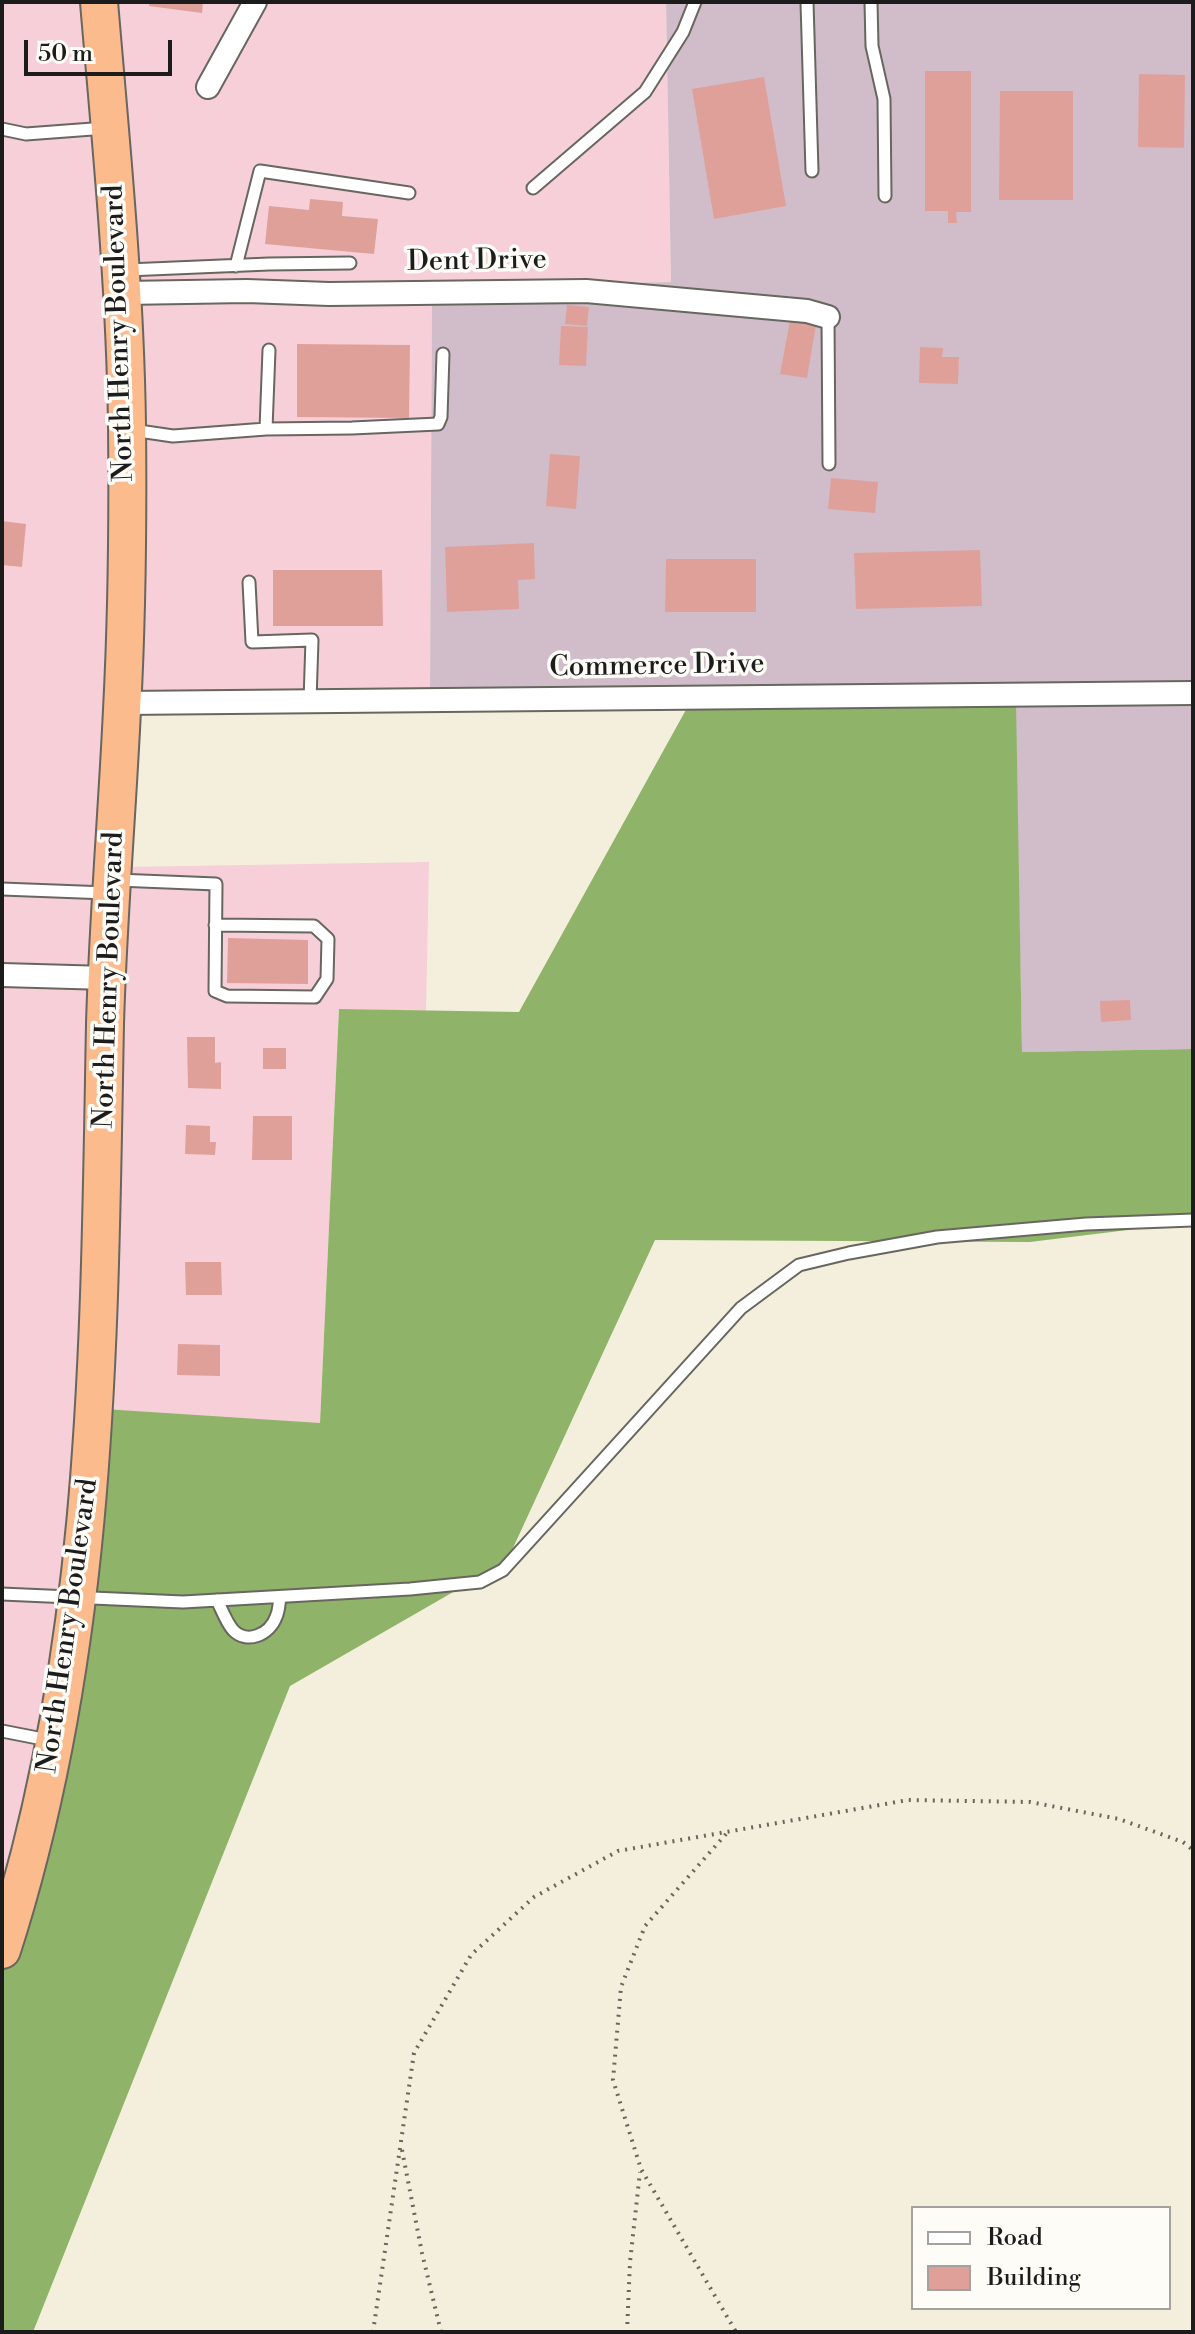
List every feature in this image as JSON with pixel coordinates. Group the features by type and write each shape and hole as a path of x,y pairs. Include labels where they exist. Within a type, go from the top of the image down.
{"highway":[{"name":"North Henry Boulevard","path":"3,1943 30,1853 54,1742 78,1596 89,1497 98,1353 107,978 123,703 127,429 123,282 99,2"}],"street":[{"path":"208,87 255,2"},
{"name":"Dent Drive","path":"123,282 329,294 586,291 807,311 828,317"},
{"name":"Commerce Drive","path":"123,703 1193,693"},
{"path":"2,975 107,978"}],"lane":[{"path":"533,188 645,92 683,32 695,2"},
{"path":"807,2 812,171"},
{"path":"871,2 872,46 884,99 885,196"},
{"path":"2,129 26,134 111,127"},
{"path":"236,266 260,171 409,193"},
{"path":"123,282 236,266 350,263"},
{"path":"828,317 829,464"},
{"path":"266,429 269,350"},
{"path":"127,429 173,436 266,429 438,424 441,417 443,354"},
{"path":"249,582 252,642 312,640 310,701"},
{"path":"2,889 216,884 215,925 215,991 227,996 315,997 327,979 328,939 314,926 215,925"},
{"path":"2,1594 183,1602 480,1582 503,1570 741,1308 799,1265 937,1237 1086,1224 1193,1220"},
{"path":"217,1600 231,1627 236,1633 247,1637 261,1634 272,1624 280,1597"},
{"path":"2,1731 54,1742"}],"path":[{"path":"373,2332 414,2053 471,1955 534,1897 618,1851 908,1800 1030,1802 1119,1819 1183,1842 1193,1850"},
{"path":"727,1832 645,1926 621,1987 613,2080 641,2169 736,2332"},
{"path":"401,2143 441,2332"},
{"path":"627,2332 630,2262 641,2169"}],"shaded area":[{"path":"2,2 666,2 671,282 432,286 430,693 123,705 124,867 429,862 426,1011 339,1009 320,1423 83,1612 2,1941"},
{"path":"666,2 1193,2 1193,1049 1022,1052 1015,702 430,693 432,286 671,282"}],"green space":[{"path":"693,697 1016,702 1022,1052 1193,1049 1193,1222 1030,1242 655,1240 507,1561 290,1686 33,2332 2,2332 2,1941 50,1789 88,1408 320,1423 339,1009 519,1012"}],"building":[{"path":"150,2 203,2 202,13 149,6"},
{"path":"925,71 971,71 971,212 956,212 957,223 948,223 948,211 925,211"},
{"path":"1139,74 1185,75 1184,148 1138,147"},
{"path":"764,77 786,206 714,219 692,89"},
{"path":"1000,91 1073,91 1073,200 999,200"},
{"path":"310,199 343,202 342,216 378,219 374,254 265,244 269,206 309,210"},
{"path":"567,305 589,307 587,326 565,324"},
{"path":"790,320 816,325 807,378 780,374"},
{"path":"561,326 588,327 586,366 559,365"},
{"path":"297,344 410,345 409,418 297,417"},
{"path":"920,347 943,348 942,357 959,357 958,384 919,383"},
{"path":"550,454 580,456 576,509 546,506"},
{"path":"831,478 878,482 875,513 828,509"},
{"path":"2,521 26,524 22,567 2,565"},
{"path":"534,543 535,579 518,580 519,609 447,612 445,547"},
{"path":"980,550 982,606 856,609 854,553"},
{"path":"666,559 756,559 756,612 665,612"},
{"path":"273,570 382,570 383,626 273,626"},
{"path":"228,938 308,940 308,984 227,983"},
{"path":"1130,1000 1131,1020 1101,1022 1100,1001"},
{"path":"187,1037 215,1037 215,1063 221,1062 221,1089 188,1088"},
{"path":"263,1048 286,1048 286,1069 263,1069"},
{"path":"253,1116 292,1116 292,1160 252,1160"},
{"path":"186,1125 210,1126 210,1142 216,1142 215,1155 185,1154"},
{"path":"185,1262 221,1262 222,1295 186,1295"},
{"path":"178,1344 220,1345 220,1376 177,1375"}]}
